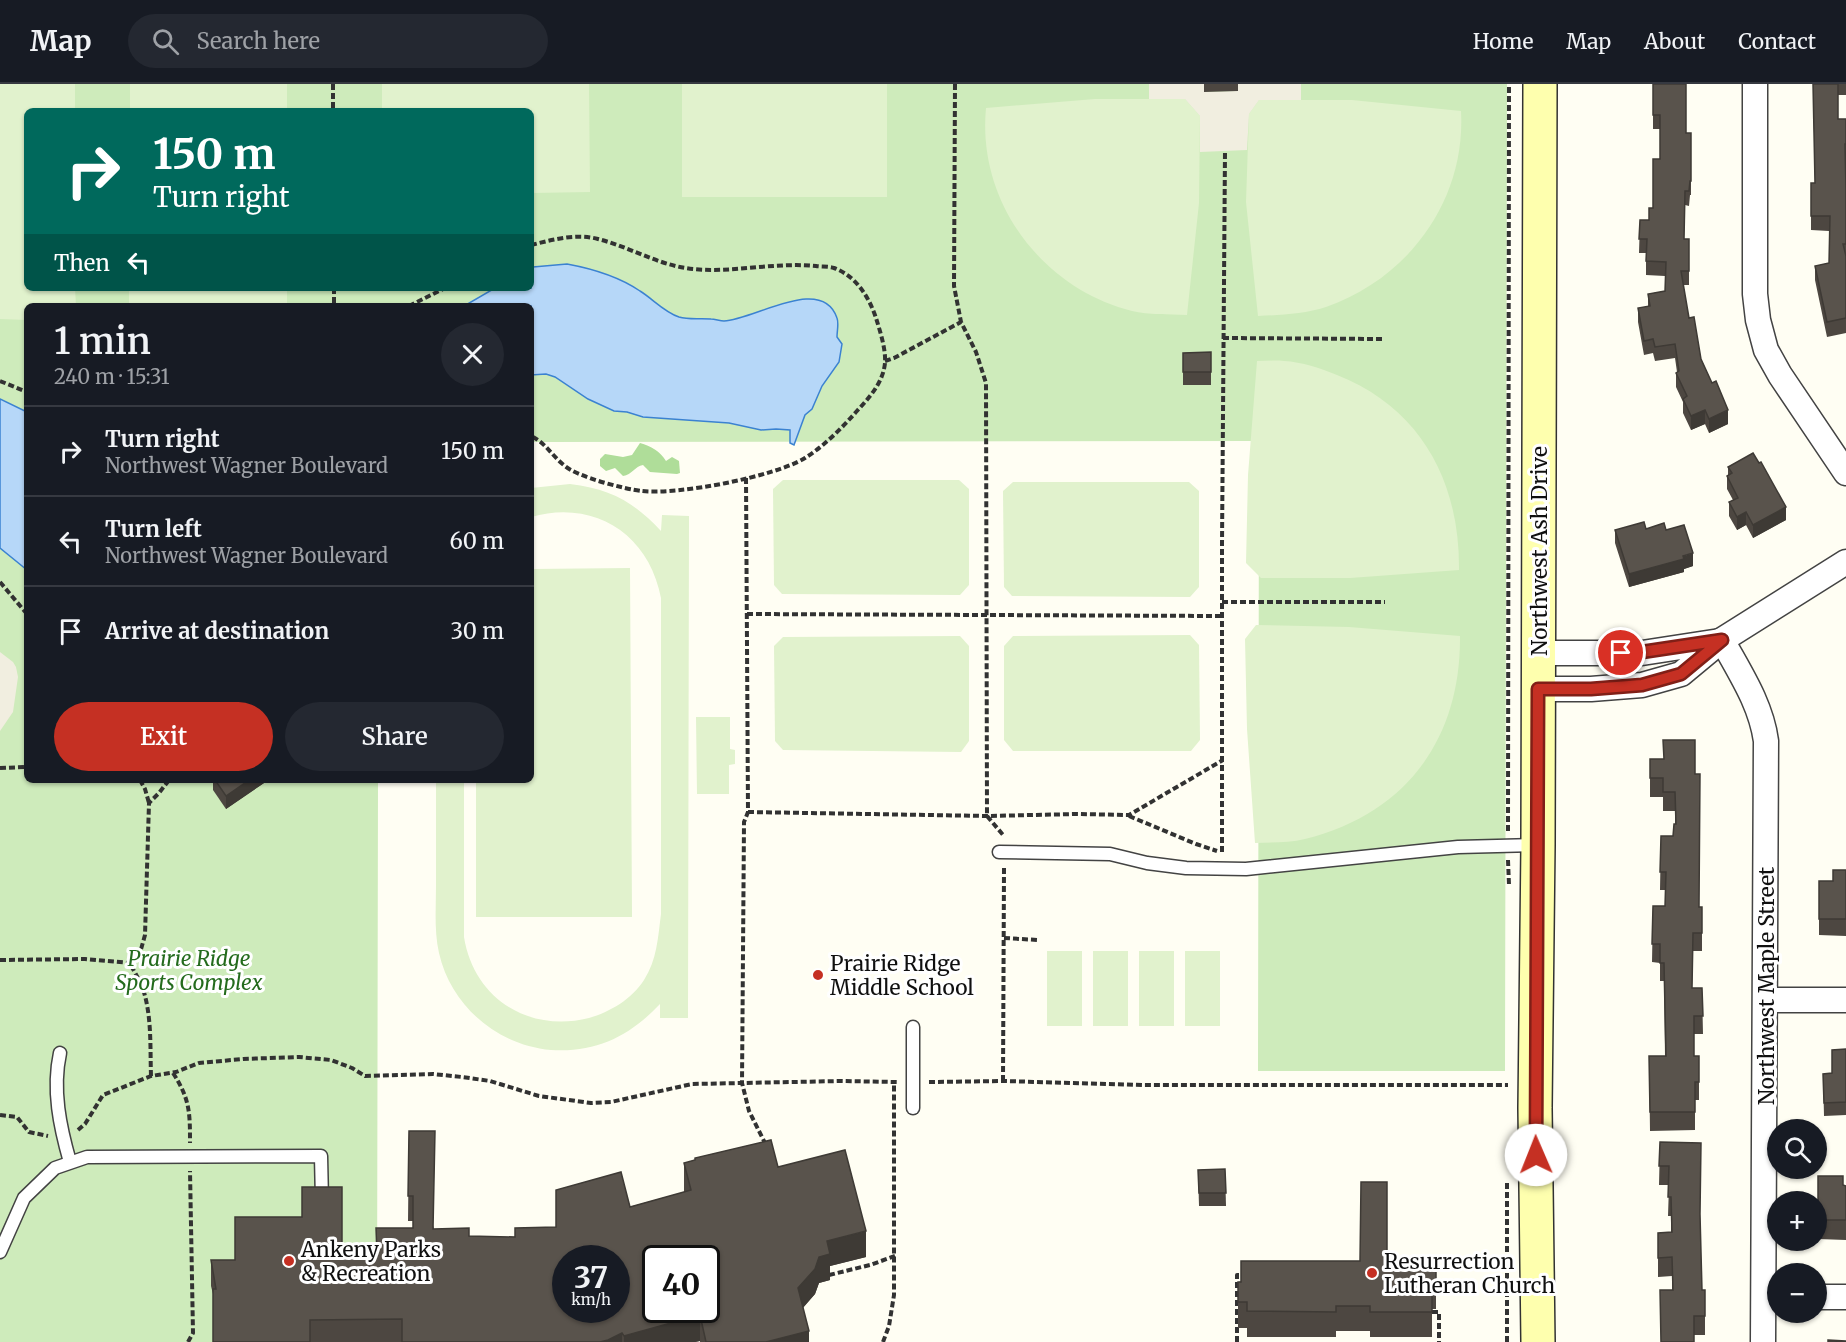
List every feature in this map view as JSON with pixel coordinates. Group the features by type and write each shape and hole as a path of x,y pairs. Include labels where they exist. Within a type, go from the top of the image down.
{"street":[{"name":"Northwest Ash Drive","path":"1538,1342 1535,1108 1523,846 1538,689 1539,653 1540,84"},
{"path":"1755,84 1755,294 1758,320 1766,350 1780,375 1846,473"},
{"path":"1538,689 1591,689 1642,685 1681,674 1722,640 1846,562"},
{"path":"1539,653 1642,652 1722,640"},
{"name":"Northwest Maple Street","path":"1722,640 1757,704 1764,725 1766,741 1770,1263"},
{"path":"1766,1000 1846,1000"},
{"path":"1827,1297 1846,1297"},
{"name":"Northwest Maple Street","path":"1763,1342 1767,1316"}],"lane":[{"path":"1002,852 1110,854 1148,863 1186,868 1246,869 1312,864 1458,847 1523,846"},
{"path":"913,1027 913,1108"},
{"path":"60,1053 57,1069 57,1098 61,1131 70,1162"},
{"path":"0,1252 24,1198 55,1168 87,1157 321,1156 322,1203"}],"path":[{"path":"333,84 333,108"},
{"path":"955,84 954,286 961,322 976,352 986,383 987,816 1004,836 1002,852 1003,1081"},
{"path":"1509,84 1508,821 1523,846 1509,891"},
{"path":"748,812 987,816 1129,815 1222,853 1225,151"},
{"path":"534,244 561,238 596,238 666,263 691,269 720,270 788,265 833,268 853,278 865,293 879,328 885,361 880,383 863,405 805,458 779,470 705,487 666,492 640,491 578,474 566,467 547,447 534,438"},
{"path":"415,303 439,291"},
{"path":"885,361 961,322"},
{"path":"1223,338 1383,339"},
{"path":"0,381 24,391"},
{"path":"746,477 748,812 744,822 742,1083 749,1112 767,1147"},
{"path":"0,582 24,610"},
{"path":"1222,602 1385,602"},
{"path":"747,614 1222,616"},
{"path":"1129,815 1223,760"},
{"path":"0,768 24,767"},
{"path":"0,960 84,959 130,963 140,954 145,935 149,803 142,783"},
{"path":"149,803 167,783"},
{"path":"1504,826 1508,821"},
{"path":"1004,938 1038,940"},
{"path":"130,963 147,1005 150,1024 151,1076 172,1073 199,1063 299,1057 331,1060 365,1076 433,1074 462,1077 490,1081 539,1096 591,1103 611,1102 692,1084 842,1081 1003,1081 1144,1085 1508,1085"},
{"path":"172,1073 182,1087 190,1114 193,1333 188,1342"},
{"path":"1508,1074 1508,1096"},
{"path":"883,1342 889,1326 894,1295 894,1082"},
{"path":"1507,1172 1507,1342"},
{"path":"829,1275 895,1256"},
{"path":"1237,1342 1237,1275 1248,1275"},
{"path":"1432,1312 1439,1312 1439,1342"}],"green space":[{"name":"Prairie Ridge Sports Complex","path":"0,84 1507,84 1505,1071 1258,1071 1259,441 534,442 534,303 24,303 24,783 378,783 377,1342 0,1342"},
{"path":"0,84 75,84 75,108 24,108 24,291 75,291 76,303 24,303 24,320 0,319"},
{"path":"130,84 287,84 287,108 130,108"},
{"path":"382,84 589,84 590,192 534,193 534,108 382,108"},
{"path":"682,84 887,84 887,197 682,197"},
{"path":"1095,99 1185,99 1200,116 1199,203 1187,315 1132,311 1099,299 1070,283 1043,261 1021,236 1004,207 992,176 986,142 986,108"},
{"path":"1259,100 1352,100 1461,111 1460,144 1454,175 1442,204 1426,232 1407,256 1383,277 1356,294 1326,307 1301,313 1258,316 1246,202 1249,114"},
{"path":"129,291 287,291 287,303 129,303"},
{"path":"1257,361 1297,363 1337,375 1366,389 1392,407 1413,428 1430,452 1443,478 1452,507 1459,570 1350,578 1261,578 1246,563 1248,475"},
{"path":"640,443 655,449 666,461 672,457 679,461 680,473 650,472 643,465 623,476 615,468 606,471 600,466 600,459 605,454 623,457 632,455"},
{"path":"783,480 959,480 969,489 969,585 960,595 782,594 774,585 773,489"},
{"path":"1013,482 1189,482 1199,491 1199,587 1190,597 1012,596 1004,587 1003,491"},
{"path":"570,484 609,493 641,512 661,531 662,515 689,516 688,1018 660,1018 660,1004 637,1025 624,1033 583,1049 551,1050 531,1047 512,1040 479,1020 454,990 445,972 437,945 436,783 464,783 464,937 470,959 479,978 492,994 508,1006 526,1015 546,1020 567,1021 589,1018 620,1004 639,987 652,964 656,948 661,914 661,598 655,575 631,540 615,527 597,518 576,513 554,513 534,516 534,488"},
{"path":"630,568 632,917 476,917 476,783 534,783 534,569"},
{"path":"1256,625 1349,627 1460,636 1458,673 1450,708 1438,739 1421,767 1399,791 1372,811 1341,827 1305,839 1255,843 1247,729 1245,639"},
{"path":"1190,635 1199,645 1200,740 1191,751 1013,751 1004,740 1004,646 1013,636"},
{"path":"960,636 969,646 969,741 961,752 783,750 775,741 774,646 783,637"},
{"path":"696,717 730,717 730,749 735,750 735,764 729,765 729,794 697,794"},
{"path":"1047,951 1082,951 1082,1026 1047,1026"},
{"path":"1093,951 1128,951 1128,1026 1093,1026"},
{"path":"1139,951 1174,951 1174,1026 1139,1026"},
{"path":"1185,951 1220,951 1220,1026 1185,1026"}],"shaded area":[{"path":"1149,84 1204,84 1204,92 1237,91 1238,84 1301,84 1301,100 1259,100 1249,114 1247,150 1200,152 1200,116 1185,99 1149,99"},
{"path":"0,652 13,662 18,677 13,712 0,731"}],"water":[{"path":"567,264 596,271 632,286 668,312 691,319 724,321 803,299 817,300 829,305 837,318 837,337 842,344 839,362 822,386 812,409 805,415 794,445 790,443 790,430 761,430 729,423 643,417 614,411 588,399 555,377 546,374 534,375 534,303 469,303 490,291 534,291 534,267"},
{"path":"0,399 24,411 24,568 0,548"}],"building":[{"path":"1653,84 1686,84 1686,133 1691,133 1691,181 1689,191 1685,191 1684,239 1689,239 1689,271 1681,271 1689,318 1694,317 1701,359 1712,383 1716,381 1728,410 1709,419 1705,410 1691,416 1683,399 1687,396 1676,373 1679,371 1675,344 1655,347 1653,339 1644,341 1638,308 1650,306 1648,294 1665,291 1666,262 1646,261 1647,239 1639,239 1640,220 1649,220 1649,208 1653,208 1653,159 1660,159 1660,115 1653,115"},
{"path":"1813,84 1838,84 1838,119 1846,119 1846,244 1843,244 1846,256 1846,318 1827,322 1815,266 1829,263 1830,216 1811,216 1811,183 1815,183"},
{"path":"1211,352 1211,372 1183,372 1183,353"},
{"path":"1753,453 1759,463 1761,462 1786,507 1753,525 1746,512 1737,517 1729,502 1738,498 1727,476 1732,473 1728,467"},
{"path":"1644,522 1646,529 1664,523 1666,530 1684,525 1693,553 1683,556 1684,559 1629,574 1615,530"},
{"path":"1663,740 1695,740 1695,774 1700,774 1699,907 1702,907 1702,933 1693,933 1692,988 1702,988 1703,1016 1694,1016 1694,1056 1699,1056 1699,1082 1695,1082 1695,1112 1650,1112 1649,1056 1666,1056 1664,963 1660,963 1660,944 1652,944 1653,906 1665,906 1666,872 1660,872 1661,836 1673,836 1674,824 1676,824 1675,792 1663,792 1663,778 1650,778 1650,759 1664,759"},
{"path":"217,783 245,783 226,796"},
{"path":"1833,870 1846,870 1846,919 1819,919 1819,881 1833,881"},
{"path":"1846,1049 1846,1102 1824,1103 1823,1074 1832,1073 1832,1050"},
{"path":"409,1131 435,1131 433,1229 469,1228 469,1236 515,1237 515,1228 556,1227 556,1190 621,1172 630,1207 691,1190 684,1163 695,1160 695,1158 771,1140 778,1167 845,1150 866,1231 827,1241 830,1254 819,1257 815,1269 798,1288 809,1331 766,1342 706,1342 702,1323 720,1323 720,1245 642,1245 642,1323 671,1323 624,1336 622,1333 600,1342 402,1342 402,1319 310,1320 310,1342 213,1342 213,1289 216,1289 211,1260 235,1260 235,1217 302,1217 302,1187 342,1187 342,1255 377,1255 376,1228 413,1228 413,1196 408,1196"},
{"path":"1660,1142 1701,1143 1700,1214 1705,1316 1694,1316 1694,1342 1661,1342 1660,1290 1673,1290 1672,1257 1658,1258 1658,1233 1672,1232 1671,1197 1668,1197 1669,1166 1659,1166"},
{"path":"1225,1169 1226,1193 1199,1193 1198,1170"},
{"path":"1827,1176 1843,1176 1843,1185 1846,1186 1846,1220 1827,1220 1827,1191 1818,1191 1818,1179 1827,1179"},
{"path":"1361,1182 1387,1182 1387,1261 1436,1262 1436,1284 1432,1284 1432,1312 1370,1312 1370,1306 1336,1306 1336,1312 1247,1311 1247,1302 1238,1302 1241,1261 1360,1261"},
{"path":"1828,1340 1846,1341 1846,1342 1828,1342"}],"place":[{"name":"Prairie Ridge Middle School","path":"818,975"},
{"name":"Ankeny Parks & Recreation","path":"289,1261"},
{"name":"Resurrection Lutheran Church","path":"1372,1273"}],"route":[{"path":"1536,1155 1538,689 1591,689 1642,685 1681,674 1722,640 1621,653"}]}
